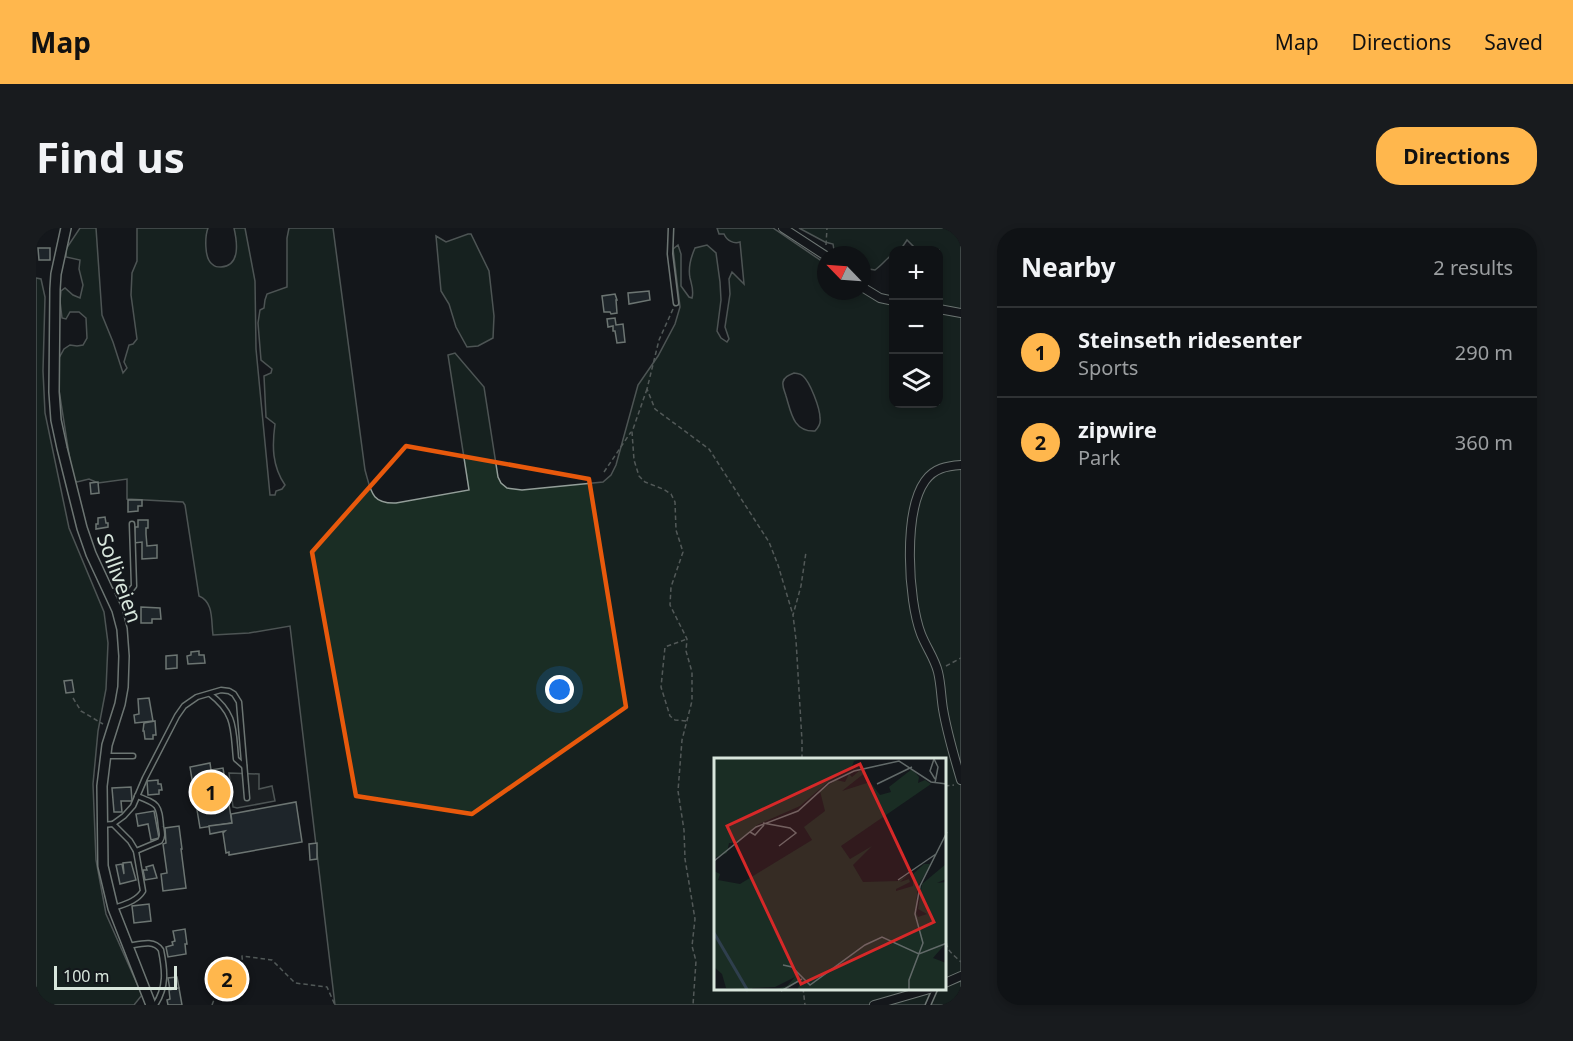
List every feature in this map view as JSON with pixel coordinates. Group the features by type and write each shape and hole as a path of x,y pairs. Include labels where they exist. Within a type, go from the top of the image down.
{"street":[{"name":"Solliveien","path":"66,228 55,289 56,420 82,528 91,554 117,610 122,629 124,656 120,704 105,756 101,825 103,866 113,908 153,1005"},
{"path":"783,228 817,250"},
{"path":"871,292 889,300"},
{"path":"943,310 961,313"},
{"path":"961,465 946,466 934,472 925,481 915,507 911,566 914,609 921,634 938,673 949,738 961,782"},
{"path":"946,983 961,976"},
{"path":"874,1005 927,990"}],"lane":[{"path":"671,228 671,272 676,303"},
{"path":"109,591 130,591 134,586 132,524"},
{"path":"101,825 113,824 133,806 165,738 184,706 197,697 221,690 230,691 239,702 247,798"},
{"path":"210,694 229,712 236,759 244,766"},
{"path":"105,756 133,756"},
{"path":"136,851 160,841 162,837 160,811 156,805 137,796"},
{"path":"113,824 130,841 136,851 143,891 133,901 113,908"},
{"path":"128,946 151,943 159,946 161,950 165,978 160,996 153,1005"},
{"path":"928,1005 933,990"}],"path":[{"path":"826,246 827,228"},
{"path":"604,472 632,432 647,389 659,340 676,303"},
{"path":"647,389 655,409 709,449 769,542 793,615 798,663 802,758"},
{"path":"632,432 634,460 639,476 645,482 670,494 675,502 676,531 683,552 671,587 670,606 687,639 686,651 692,672 692,701 682,740 678,791 684,830 685,859 695,919 693,946 696,961 693,1005"},
{"path":"793,615 801,586 806,552"},
{"path":"687,639 665,647 661,687 670,716 675,720 687,720"},
{"path":"938,673 949,663 961,658"},
{"path":"73,698 85,715 112,729"},
{"path":"946,786 961,782"},
{"path":"946,920 948,950 961,962"},
{"path":"212,1005 221,982 243,970 242,956 272,960 295,983 327,987 335,1005"},
{"path":"803,990 805,1005"}],"highlighted area":[{"path":"406,446 589,479 626,707 472,814 356,796 312,552"}],"green space":[{"path":"80,228 96,228 102,315 123,373 127,368 124,362 129,345 137,339 131,295 132,273 137,261 137,228 208,228 206,252 209,261 216,267 221,267 227,266 235,258 234,228 245,228 255,281 256,349 270,495 275,495 276,491 285,485 274,456 275,424 266,417 264,376 271,373 272,369 261,360 258,323 260,310 264,308 267,294 287,287 289,228 333,228 365,470 373,495 381,501 396,503 469,490 448,355 455,353 484,387 498,477 501,483 507,488 522,490 603,482 611,475 616,465 638,385 658,356 675,324 680,307 673,249 678,245 681,254 681,286 692,298 689,270 695,248 707,245 716,253 721,300 717,331 727,342 729,339 725,327 730,294 729,279 732,272 744,284 740,242 735,243 724,234 719,234 717,228 773,228 817,258 817,300 871,300 871,295 889,302 889,408 943,408 943,246 913,246 907,240 903,246 889,246 889,258 875,270 871,269 871,246 833,246 799,228 961,228 961,1005 335,1005 290,626 249,633 213,635 209,607 199,596 183,502 127,499 127,479 98,483 89,479 77,482 73,480 57,377 59,358 64,349 70,345 83,345 87,338 86,318 79,312 70,312 66,319 62,318 60,301 61,291 65,288 80,298 83,285 79,269 80,260 66,257 66,249","holes":["794,373 801,374 806,379 820,414 819,426 815,431 797,425 783,384 786,377"]},
{"path":"471,234 489,271 494,316 493,338 478,346 467,347 441,291 436,236 446,242"},
{"path":"36,278 41,279 45,297 43,371 45,413 69,528 104,612 108,643 106,689 98,731 93,784 96,860 106,914 142,995 134,1005 36,1005"}],"shaded area":[{"path":"229,773 259,774 259,789 272,786 275,801 233,807"}],"building":[{"path":"38,248 50,248 50,260 39,260"},
{"path":"649,291 650,300 629,304 628,293"},
{"path":"615,294 617,313 604,312 602,296"},
{"path":"615,318 616,325 623,324 625,342 617,343 613,326 608,327 607,319"},
{"path":"98,482 99,493 91,494 90,483"},
{"path":"128,500 142,500 142,506 138,506 138,511 128,512"},
{"path":"105,517 108,527 96,529 98,518"},
{"path":"138,520 148,520 147,546 157,545 157,558 142,559 142,542 134,543"},
{"path":"141,607 160,608 161,619 152,619 152,623 141,623"},
{"path":"199,651 199,655 204,655 205,663 188,664 187,656 191,655 191,652"},
{"path":"177,655 177,668 166,669 166,656"},
{"path":"72,680 74,692 66,693 64,681"},
{"path":"149,698 153,721 135,723 134,715 139,714 138,699"},
{"path":"155,721 156,735 153,735 153,739 145,739 144,723"},
{"path":"210,763 211,770 223,768 232,823 200,828 190,767"},
{"path":"158,780 162,790 159,790 159,794 148,795 147,781"},
{"path":"131,787 132,801 121,801 122,812 114,812 112,788"},
{"path":"296,802 302,842 229,855 229,852 226,853 223,833 225,831 210,834 209,826 232,823 231,814"},
{"path":"154,811 159,838 151,840 148,824 138,826 136,814"},
{"path":"179,826 186,888 163,891 161,874 167,873 163,844 166,843 165,828"},
{"path":"317,843 317,859 310,860 309,844"},
{"path":"131,862 136,880 120,884 116,865 122,864 124,874 123,863"},
{"path":"153,865 157,878 145,880 143,870"},
{"path":"149,904 151,921 134,923 132,906"},
{"path":"185,929 186,954 168,957 166,947 173,945 172,942 175,941 173,931"},
{"path":"177,977 179,988 170,990 168,978"},
{"path":"179,988 182,1005 168,1005 169,990"}],"place":[{"name":"Steinseth ridesenter","path":"211,792"},
{"name":"zipwire","path":"227,979"}]}
